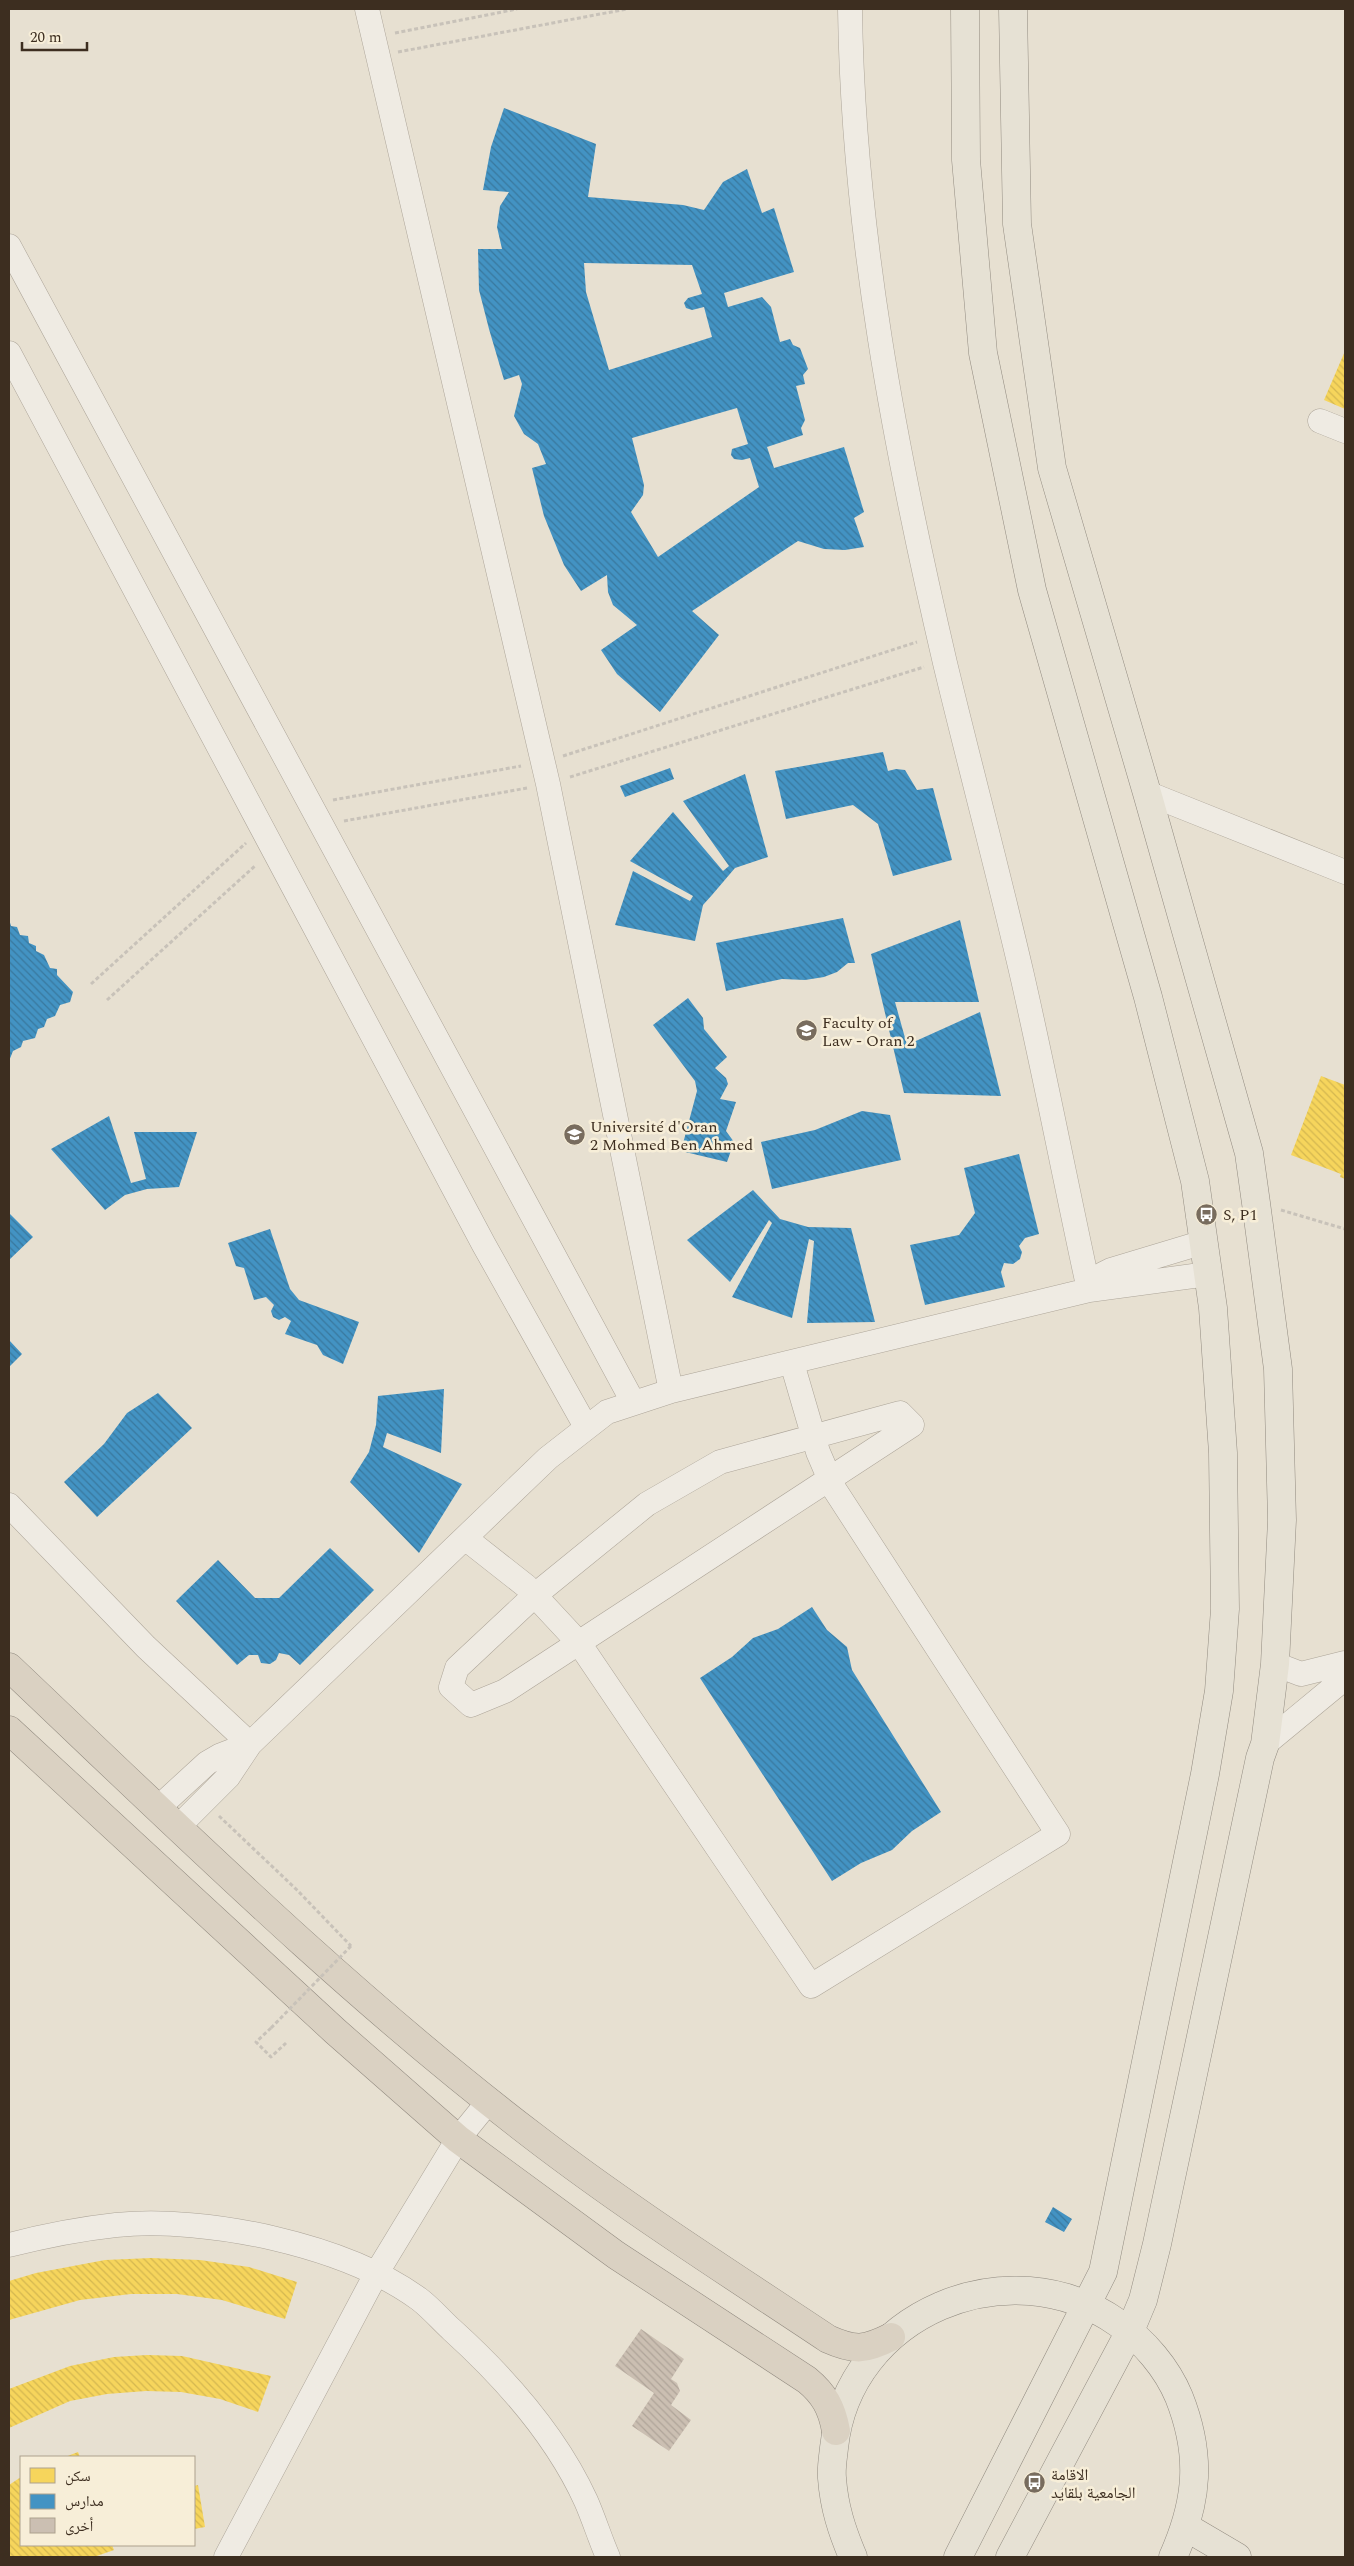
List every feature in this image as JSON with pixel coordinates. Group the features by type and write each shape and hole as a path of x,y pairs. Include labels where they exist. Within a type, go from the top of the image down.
{"highway":[{"path":"9,1667 337,1974 533,2136 645,2218 828,2339 845,2346 859,2348 872,2347 891,2337"},
{"path":"9,1730 335,2032 458,2139 616,2255 807,2380 827,2400 833,2412 836,2431"}],"main road":[{"path":"958,2557 1088,2305 1103,2272 1203,1784 1218,1691 1225,1609 1223,1453 1213,1308 1195,1181 1148,997 1032,590 983,353 966,160 965,9"},
{"path":"1010,2557 1130,2331 1144,2300 1158,2244 1258,1768 1265,1744 1274,1664 1282,1520 1278,1369 1249,1153 1052,468 1017,224 1013,9"},
{"path":"854,2557 838,2522 831,2476 836,2431 844,2404 856,2380 872,2357 891,2337 919,2316 951,2301 985,2292 1020,2290 1055,2294 1088,2305 1130,2331 1155,2356 1170,2379 1188,2420 1195,2456 1194,2492 1186,2527 1173,2557"},
{"path":"1186,2527 1237,2557"}],"street":[{"path":"367,9 546,773 671,1391"},
{"path":"850,9 858,149 869,263 882,356 939,635 1022,976 1089,1290"},
{"path":"9,246 633,1402"},
{"path":"9,354 261,829 375,1036 484,1244 586,1427"},
{"path":"1320,421 1345,431"},
{"path":"1147,793 1345,872"},
{"path":"1089,1290 1103,1274 1111,1270 1204,1242"},
{"path":"178,1827 228,1777 250,1744 548,1458 607,1412 671,1391 1089,1290 1208,1274"},
{"path":"464,1538 535,1595 579,1643 812,1986 1058,1834 830,1480 813,1435 792,1363"},
{"path":"900,1413 912,1426 830,1480 505,1692 471,1705 462,1699 451,1687 457,1668 535,1595 646,1504 720,1462 813,1435 900,1413"},
{"path":"9,1505 146,1647 250,1744"},
{"path":"1274,1664 1301,1674 1345,1663"},
{"path":"1265,1744 1345,1678"},
{"path":"158,1808 207,1763 219,1756 250,1744"},
{"path":"226,2557 376,2274 458,2139 490,2101"},
{"path":"9,2245 59,2232 118,2225 198,2226 268,2237 318,2250 376,2274 419,2299 466,2342 515,2392 554,2445 585,2500 608,2557"}],"path":[{"path":"376,46 517,9"},
{"path":"376,46 626,9"},
{"path":"310,805 546,773 939,635"},
{"path":"321,825 546,773 945,660"},
{"path":"91,984 261,829"},
{"path":"106,1000 273,849"},
{"path":"1256,1203 1345,1229"},
{"path":"204,1802 296,1890 351,1946 256,2042 271,2057 286,2043"}],"building: سكن":[{"path":"1345,351 1345,409 1324,400"},
{"path":"1321,1076 1345,1085 1345,1179 1340,1177 1341,1174 1291,1155"},
{"path":"151,2258 200,2260 249,2267 297,2282 285,2319 222,2300 177,2294 131,2294 80,2300 9,2320 9,2281 36,2273 105,2260"},
{"path":"147,2355 182,2356 271,2376 258,2412 220,2399 181,2392 146,2391 107,2394 70,2401 9,2428 9,2389 70,2366 114,2357"},
{"path":"78,2452 80,2456 68,2456"},
{"path":"20,2478 20,2546 112,2546 114,2550 94,2557 9,2557 9,2485"},
{"path":"198,2485 205,2527 195,2529 195,2486"}],"building: مدارس":[{"path":"504,108 596,144 588,197 683,205 704,210 723,182 747,169 762,213 774,208 794,272 724,293 728,307 762,297 771,307 780,342 790,339 793,345 800,348 808,369 803,375 805,384 796,386 805,420 801,428 803,435 767,447 774,468 844,447 864,512 854,518 864,547 845,550 824,549 798,541 692,611 719,635 660,712 617,674 601,650 637,625 613,605 608,592 607,575 581,591 564,565 544,516 532,468 546,464 538,444 524,434 514,416 522,384 519,375 504,380 479,290 478,249 502,249 497,227 500,206 509,192 483,190 491,147","holes":["584,263 692,265 702,294 688,298 684,303 686,308 692,310 704,307 712,337 609,370 586,292","737,408 748,444 732,449 731,455 734,459 750,458 759,487 658,557 631,512 643,495 644,485 632,438"]},
{"path":"883,752 888,771 896,769 905,770 917,790 933,788 952,860 893,876 878,824 853,805 786,819 775,771"},
{"path":"670,768 674,779 625,797 620,786"},
{"path":"745,774 768,857 735,868 703,905 695,941 615,925 633,871 690,901 693,896 630,861 673,812 723,871 729,866 683,801"},
{"path":"843,918 855,963 848,963 837,972 824,977 805,980 782,979 726,991 716,943"},
{"path":"9,919 11,926 17,927 20,935 28,936 29,943 36,946 36,951 44,955 50,968 57,969 57,975 73,992 70,1002 60,1005 55,1016 47,1019 44,1027 38,1029 35,1038 23,1041 21,1047 13,1051 9,1061"},
{"path":"960,920 979,1002 895,1002 907,1045 980,1012 1001,1096 904,1093 871,954"},
{"path":"688,998 703,1018 704,1029 727,1057 715,1068 726,1078 728,1084 720,1099 736,1102 726,1131 734,1142 727,1162 681,1151 697,1091 695,1081 653,1025"},
{"path":"862,1111 890,1115 901,1160 772,1189 761,1142 815,1130"},
{"path":"109,1116 131,1183 146,1179 134,1132 197,1132 179,1187 147,1189 125,1195 105,1210 51,1149"},
{"path":"1019,1154 1039,1234 1025,1238 1019,1246 1022,1252 1020,1259 1013,1264 1004,1263 1001,1272 1005,1287 925,1305 910,1245 959,1235 975,1213 964,1168"},
{"path":"753,1190 780,1219 808,1227 851,1228 875,1322 807,1323 814,1241 809,1239 792,1318 732,1297 772,1223 769,1220 730,1282 687,1240"},
{"path":"9,1213 33,1237 9,1260"},
{"path":"270,1229 290,1289 299,1300 359,1322 343,1364 323,1355 317,1345 285,1334 291,1321 285,1317 279,1320 273,1317 271,1311 274,1305 266,1297 254,1300 244,1268 236,1266 228,1243"},
{"path":"9,1340 22,1354 9,1367"},
{"path":"444,1389 441,1453 387,1433 383,1447 462,1484 419,1553 350,1482 369,1452 376,1425 378,1396"},
{"path":"158,1393 192,1428 97,1517 64,1482 104,1444 127,1413"},
{"path":"330,1548 374,1590 300,1665 289,1655 279,1653 276,1660 270,1664 261,1663 258,1655 249,1655 237,1665 176,1601 218,1560 255,1598 279,1598"},
{"path":"812,1607 827,1630 847,1647 852,1670 941,1812 912,1831 892,1850 861,1863 832,1881 700,1678 732,1657 753,1638 778,1629"},
{"path":"1053,2207 1072,2219 1064,2232 1045,2222"}],"building: أخرى":[{"path":"641,2329 684,2359 671,2379 677,2383 680,2391 671,2405 691,2420 669,2451 632,2426 654,2393 615,2366"}],"place":[{"name":"Faculty of Law - Oran 2","path":"806,1031"},
{"name":"Université d'Oran 2 Mohmed Ben Ahmed","path":"574,1135"},
{"name":"S, P1","path":"1207,1214"},
{"name":"الاقامة الجامعية بلقايد","path":"1035,2483"}]}
